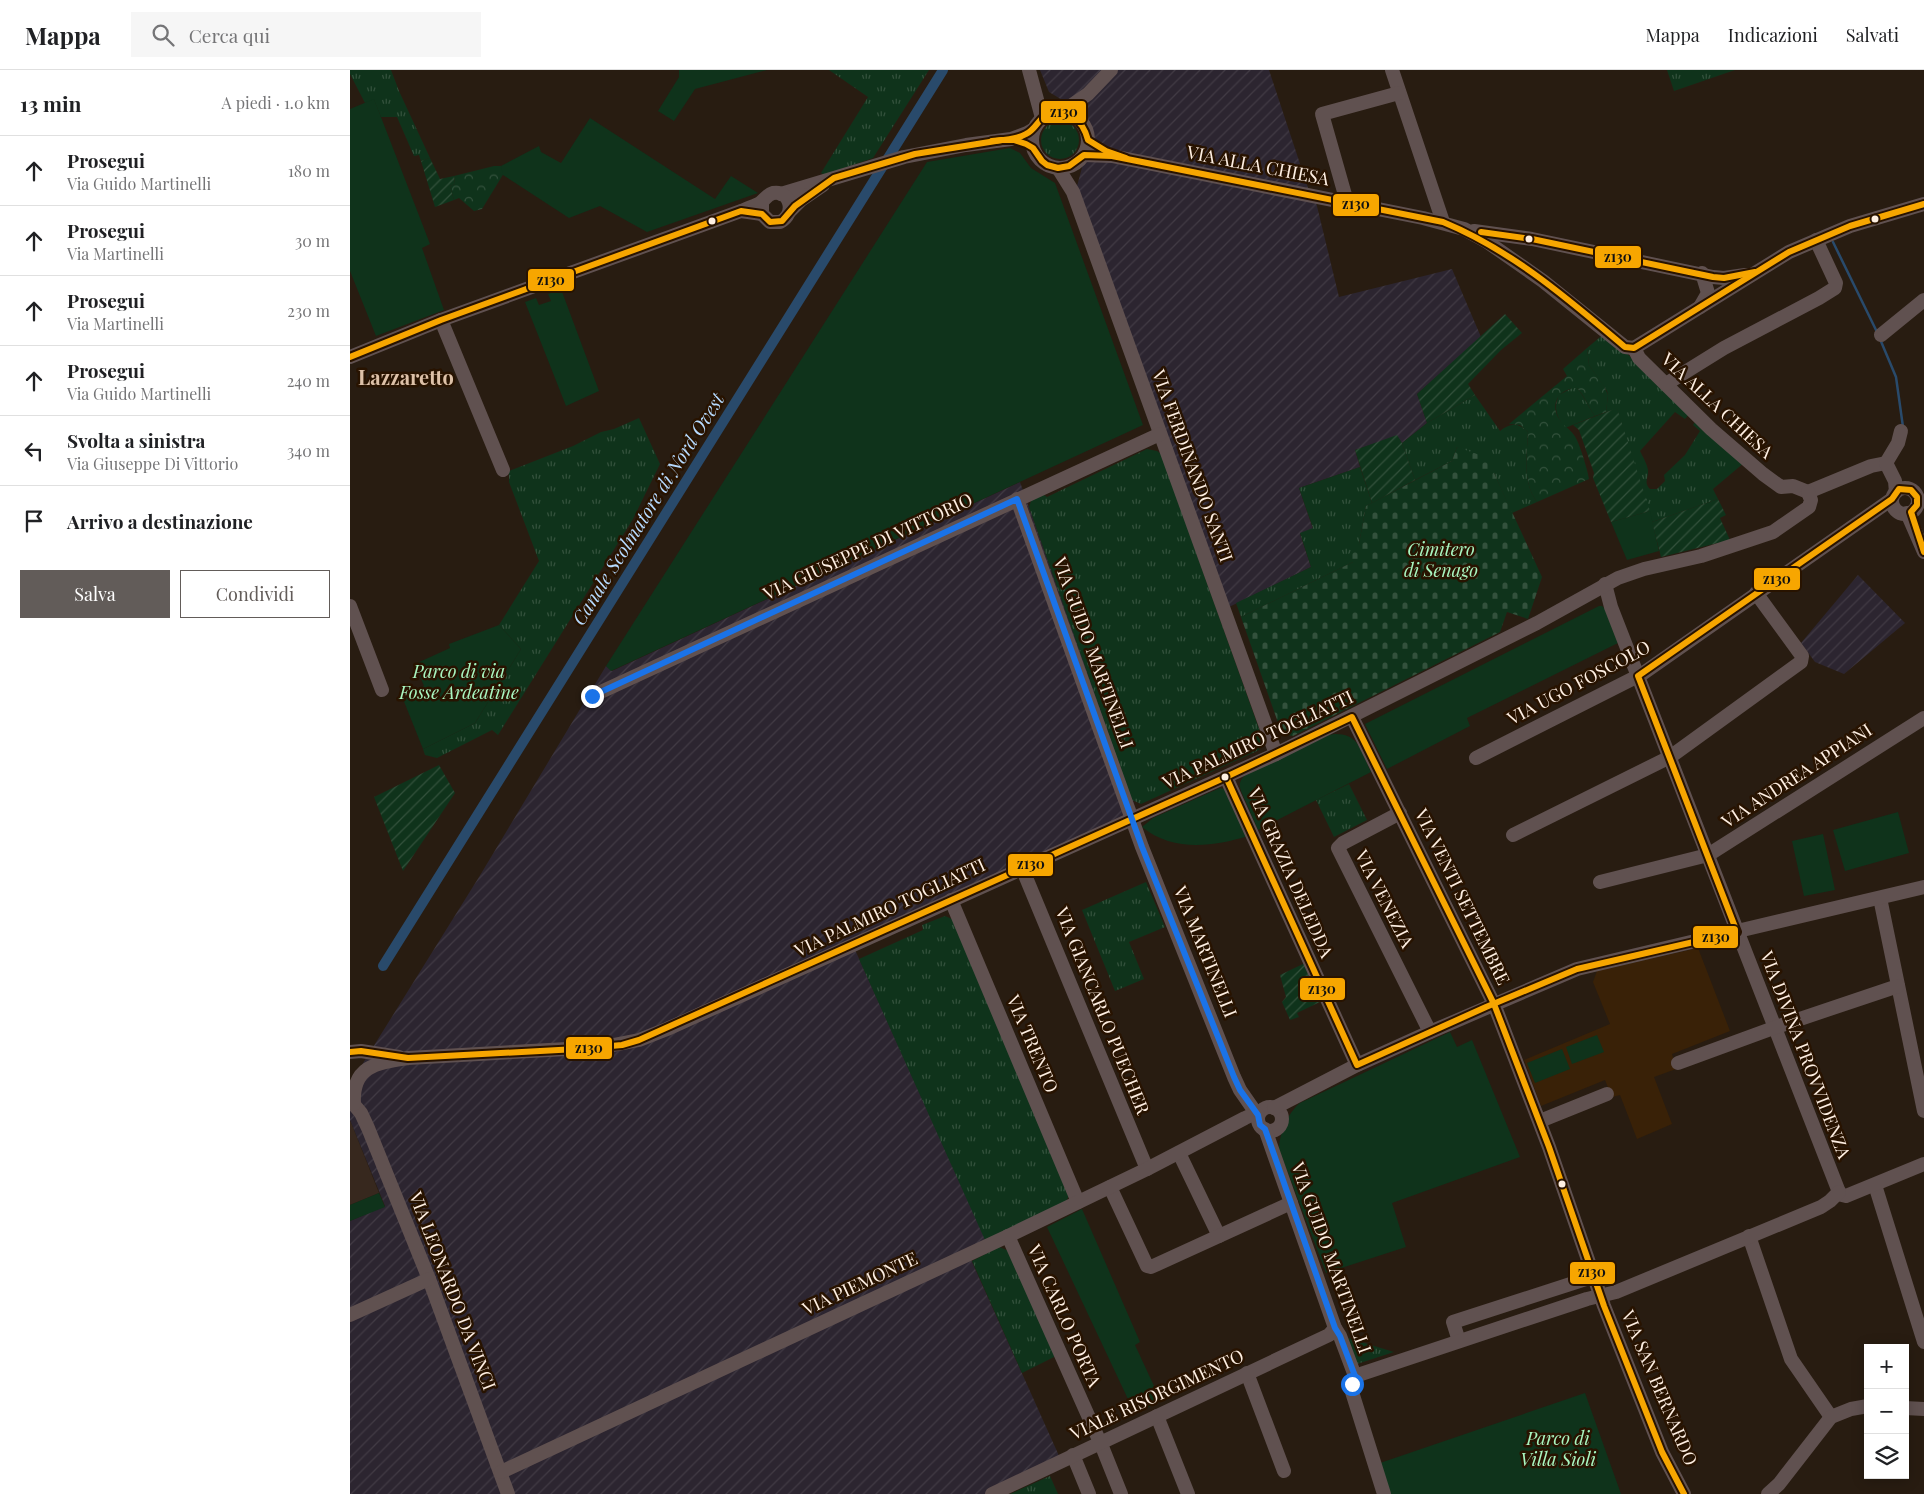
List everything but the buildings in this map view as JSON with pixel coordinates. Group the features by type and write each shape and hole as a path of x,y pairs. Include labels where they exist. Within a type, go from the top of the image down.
{"street":[{"path":"834,178 801,200 785,219 777,223 767,220 762,208 768,195 772,193 781,194 863,168 904,157 966,144 1011,139 1027,134 1038,123 1060,112 1088,94 1111,70"},
{"path":"1392,70 1442,222"},
{"path":"1030,75 1050,106 1060,112 1076,116 1087,130 1088,140 1079,160 1058,168 1042,162 1033,148 1032,135 1038,123 1030,75"},
{"path":"1347,202 1322,114 1399,93"},
{"path":"1082,122 1083,110 1088,94"},
{"path":"1011,139 1033,148"},
{"name":"VIA ALLA CHIESA","path":"1088,140 1112,156"},
{"name":"VIA ALLA CHIESA","path":"1079,160 1112,156 1347,202 1442,222 1464,229 1515,260 1625,347 1634,348 1639,358 1711,429 1763,474 1781,487 1792,486 1808,492"},
{"name":"VIA FERDINANDO SANTI","path":"1073,192 1072,179 1079,160"},
{"name":"VIA FERDINANDO SANTI","path":"1058,168 1073,192 1276,754"},
{"path":"781,194 788,201 790,211"},
{"path":"1634,348 1789,252 1850,226 1924,204"},
{"path":"350,358 441,320 741,211 762,208"},
{"path":"1464,229 1532,239 1724,278 1756,272"},
{"path":"1515,260 1520,248 1532,239"},
{"path":"1666,384 1724,348 1835,288 1836,283 1816,240"},
{"path":"1700,306 1708,293 1702,273"},
{"path":"1881,336 1924,300"},
{"path":"441,320 503,470"},
{"path":"1886,463 1898,443 1901,431"},
{"name":"VIA GIUSEPPE DI VITTORIO","path":"592,696 1160,434"},
{"path":"1808,492 1872,466 1886,463"},
{"path":"1886,463 1917,505 1914,518 1922,548"},
{"name":"VIA UGO FOSCOLO","path":"1476,758 1638,676 1905,491 1924,484"},
{"path":"1905,491 1896,510 1914,518"},
{"name":"VIA PALMIRO TOGLIATTI","path":"360,1075 376,1065 408,1058 577,1050 639,1040 1276,754 1529,627 1605,584 1644,569 1701,556 1773,532 1809,507 1808,492"},
{"name":"VIA GUIDO MARTINELLI","path":"1017,499 1133,819"},
{"name":"VIA DIVINA PROVVIDENZA","path":"1605,584 1611,607 1839,1192"},
{"path":"1591,593 1607,600 1611,607"},
{"path":"1513,835 1670,757 1802,661 1802,656 1756,593"},
{"path":"350,606 382,690"},
{"name":"VIA VENTI SETTEMBRE","path":"1352,716 1494,1004 1540,1121 1601,1295"},
{"name":"VIA ANDREA APPIANI","path":"1600,882 1708,855 1924,718"},
{"name":"VIA GRAZIA DELEDDA","path":"1226,777 1357,1065"},
{"name":"VIA VENEZIA","path":"1400,813 1343,842 1338,848 1430,1032"},
{"name":"VIA MARTINELLI","path":"1133,819 1142,847 1234,1077 1245,1097"},
{"name":"VIA GIANCARLO PUECHER","path":"1022,868 1147,1169"},
{"path":"1245,1097 1267,1118 1293,1098 1357,1065 1494,1004 1577,970 1924,887"},
{"path":"1880,898 1924,1111"},
{"name":"VIA TRENTO","path":"951,900 1078,1202"},
{"path":"1678,1064 1774,1028 1898,986"},
{"name":"VIA PALMIRO TOGLIATTI","path":"350,1052 361,1050 408,1058"},
{"name":"VIA LEONARDO DA VINCI","path":"360,1075 356,1083 352,1102 368,1128 429,1279 508,1494"},
{"path":"1540,1121 1607,1094"},
{"path":"1236,1123 1246,1110 1245,1097"},
{"name":"VIA GUIDO MARTINELLI","path":"1267,1118 1272,1149 1335,1328 1340,1336 1355,1376 1352,1392 1384,1494"},
{"name":"VIA PIEMONTE","path":"501,1472 1008,1236 1147,1169 1236,1123 1255,1124 1267,1118"},
{"path":"1179,1153 1218,1236"},
{"path":"1355,1376 1627,1288 1821,1207 1830,1202 1839,1192 1846,1196 1924,1164"},
{"path":"1875,1185 1924,1342"},
{"path":"1110,1187 1147,1266 1151,1267 1291,1203"},
{"name":"VIA CARLO PORTA","path":"1008,1236 1121,1494"},
{"path":"1748,1236 1791,1359 1831,1417"},
{"path":"1459,1341 1453,1322 1595,1276"},
{"path":"350,1314 429,1279"},
{"name":"VIA SAN BERNARDO","path":"1601,1295 1659,1443 1684,1494"},
{"name":"VIALE RISORGIMENTO","path":"992,1494 1329,1335 1335,1328"},
{"path":"1247,1373 1284,1471"},
{"path":"1768,1494 1831,1417 1864,1407"},
{"path":"1909,1408 1924,1409"},
{"path":"1157,1416 1188,1494"},
{"path":"1073,1455 1089,1494"}],"shaded area":[{"path":"1040,70 1269,70 1309,191 1316,202 1339,297 1452,269 1481,337 1417,394 1427,423 1402,443 1397,436 1355,450 1360,467 1299,488 1313,529 1300,534 1311,567 1229,607 1077,186 1092,131 1079,110 1049,92"},
{"path":"1020,482 1137,812 852,943 987,1243 968,1253 1060,1458 988,1494 350,1494 350,1221 385,1206 350,1120 350,1084 479,877 606,666 612,671"},
{"path":"1858,575 1905,623 1844,674 1815,662 1801,643"},
{"path":"1698,948 1730,1031 1672,1054 1676,1069 1654,1077 1672,1124 1637,1139 1620,1095 1612,1097 1605,1080 1541,1106 1524,1060 1610,1024 1593,982 1597,971"},
{"path":"350,1120 379,1193 350,1205"}],"green space":[{"path":"350,70 391,70 430,158 421,161 419,155 414,156 397,117 381,117 374,100 365,103 350,74"},
{"path":"679,70 767,70 695,89 674,121 658,111 679,77"},
{"path":"829,70 929,70 873,158 825,175 821,173 868,97"},
{"path":"1667,70 1735,70 1674,91"},
{"path":"374,99 430,244 422,248 444,310 376,336 350,271 350,109"},
{"path":"590,118 715,199 731,176 758,193 647,232 600,206 569,218 503,175 501,166 539,146 541,152 561,163"},
{"path":"1060,121 1074,126 1079,140 1074,154 1060,159 1046,154 1041,140 1046,126"},
{"path":"1010,148 1020,153 1031,168 1055,183 1143,425 611,671 606,666 927,162"},
{"path":"430,158 440,179 454,176 455,184 450,186 454,200 435,207 421,161"},
{"path":"501,166 504,173 482,209 474,211 459,198 454,200 450,186 455,184 454,176"},
{"path":"561,289 599,391 566,406 525,302 536,298 539,305 551,301 548,294"},
{"path":"1505,314 1522,333 1501,350 1468,384 1475,395 1427,423 1417,394"},
{"path":"1605,333 1690,413 1685,419 1675,412 1640,451 1647,468 1648,487 1650,489 1657,489 1665,481 1664,475 1685,455 1700,431 1693,425 1697,419 1745,462 1713,489 1718,499 1652,522 1617,409 1606,412 1607,391 1589,365 1587,348"},
{"path":"1587,348 1589,365 1608,395 1606,412 1595,416 1577,388 1566,390 1562,393 1558,397 1555,406 1558,417 1576,438 1589,479 1537,502 1532,494 1527,477 1528,432 1520,425 1509,424 1567,376 1563,369"},
{"path":"1572,388 1577,388 1595,416 1565,428 1558,416 1556,404 1559,395"},
{"path":"1475,395 1500,431 1507,426 1517,425 1528,432 1527,477 1532,494 1537,502 1512,513 1494,473 1457,447 1452,461 1415,480 1402,443 1427,423"},
{"path":"1617,408 1650,511 1611,522 1593,478 1594,473 1579,430 1573,425"},
{"path":"639,418 660,464 633,519 498,735 492,730 437,758 425,755 423,749 475,723 521,649 499,625 539,561 509,482 509,471"},
{"path":"1397,435 1402,443 1415,480 1372,503 1355,450"},
{"name":"Cimitero di Senago","path":"1457,447 1497,461 1494,473 1542,577 1528,619 1507,612 1500,632 1293,736 1282,734 1241,617 1353,562 1349,554 1359,544 1366,506 1452,461"},
{"path":"1147,449 1161,454 1263,740 1261,748 1257,751 1141,804 1132,800 1029,507 1031,501 1041,493 1047,497"},
{"path":"1360,467 1372,503 1366,506 1359,544 1353,562 1241,617 1236,603 1311,567 1300,533 1313,528 1299,488"},
{"path":"1718,499 1726,515 1720,518 1730,540 1661,557 1652,522"},
{"path":"1650,511 1659,551 1627,560 1611,522"},
{"path":"1599,606 1605,609 1618,643 1467,718 1470,726 1387,769 1365,724"},
{"name":"Parco di via Fosse Ardeatine","path":"499,625 521,649 475,723 423,749 401,694 424,686 415,664 450,648 449,644"},
{"path":"1335,734 1350,737 1355,741 1362,751 1371,772 1258,830 1240,789 1240,782 1244,776 1329,735"},
{"path":"439,765 455,793 403,871 374,797"},
{"path":"1349,784 1367,820 1334,837 1316,800"},
{"path":"1220,788 1224,789 1248,836 1207,845 1180,844 1167,841 1142,827 1153,818"},
{"path":"1898,812 1909,853 1845,871 1833,830"},
{"path":"1823,834 1835,890 1804,896 1792,841"},
{"path":"1146,882 1165,927 1129,942 1144,979 1115,991 1082,910"},
{"path":"945,916 952,919 1069,1195 1066,1202 985,1240 859,959 923,930 922,925"},
{"path":"1305,963 1322,1001 1297,1013 1299,1017 1290,1020 1282,1002 1286,997 1280,975"},
{"path":"1450,1032 1457,1047 1472,1040 1520,1157 1392,1203 1406,1247 1326,1273 1279,1149 1282,1131 1288,1118 1300,1103"},
{"path":"1597,1035 1604,1052 1572,1064 1566,1047"},
{"path":"1562,1049 1570,1069 1535,1083 1527,1063"},
{"path":"379,1193 385,1207 350,1221 350,1205"},
{"path":"1082,1209 1140,1342 1135,1345 1161,1401 1135,1414 1047,1227"},
{"path":"999,1247 1009,1251 1056,1356 1022,1373 972,1261"},
{"path":"1348,1338 1394,1352 1357,1364"},
{"name":"Parco di Villa Sioli","path":"1585,1393 1621,1494 1389,1494 1380,1463"},
{"path":"1050,1476 1058,1494 1010,1494"}],"waterway":[{"name":"Canale Scolmatore di Nord Ovest","path":"383,966 943,70"},
{"path":"1833,242 1877,332"},
{"path":"1880,339 1896,377 1903,427"}],"transit line":[{"name":"z130","path":"992,141 1022,136 1032,130 1046,115 1060,111 1073,116 1078,121 1088,140 1106,151 1126,158"},
{"name":"z130","path":"350,357 441,320 741,211 762,214 770,222 782,221 795,206 834,178 915,154 1002,140 1014,140 1026,144 1033,148 1047,165 1058,168 1069,166 1084,155 1112,156 1443,222 1493,247 1539,277 1625,347 1634,348 1789,252 1850,226 1924,204"},
{"name":"z130","path":"1481,232 1532,239 1713,277 1724,278 1755,272"},
{"name":"z130","path":"1226,777 1357,1065 1486,1007 1577,969 1737,932 1638,676 1892,499 1899,489 1911,490 1917,497 1917,505 1911,512 1924,552"},
{"name":"z130","path":"350,1052 361,1051 408,1058 577,1049 622,1045 639,1040 1226,777 1352,717 1494,1004 1549,1147 1604,1306 1662,1452 1684,1494"}],"district":[{"name":"Lazzaretto","path":"406,378"}],"route":[{"path":"592,696 1017,499 1142,847 1234,1077 1240,1090 1258,1115 1258,1122 1265,1129 1281,1178 1334,1320 1335,1328 1338,1331 1355,1376 1352,1384"}]}
